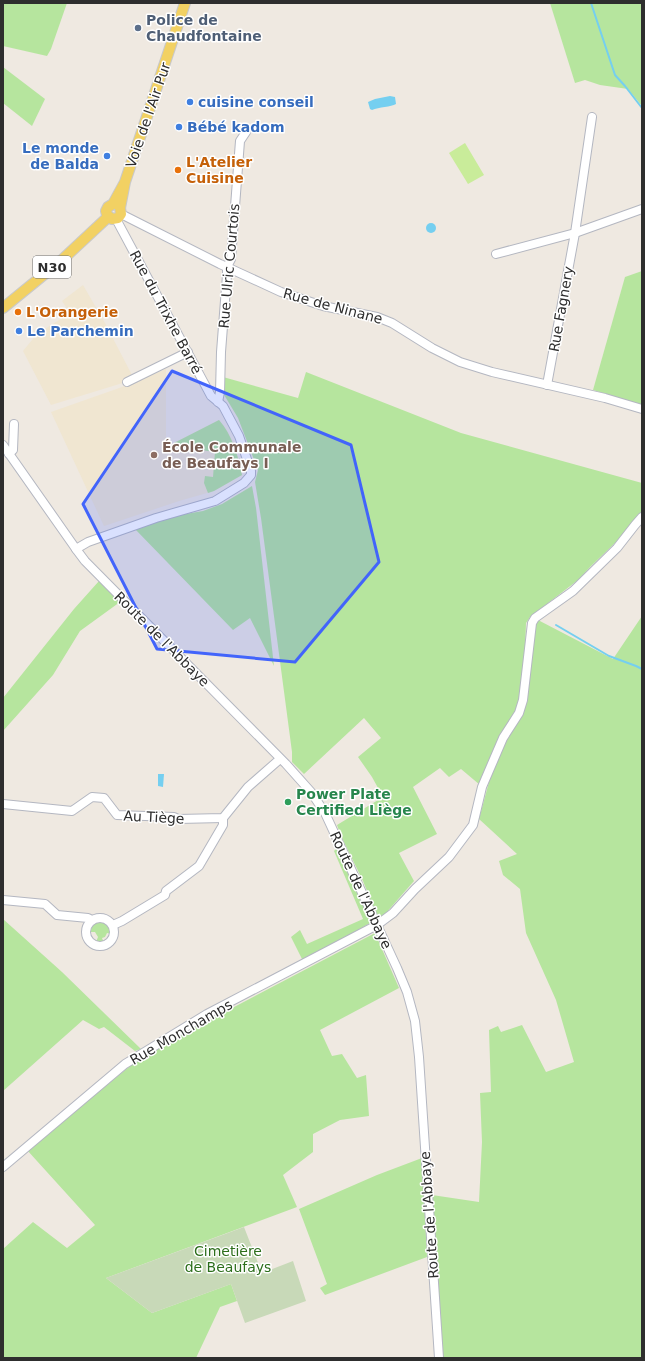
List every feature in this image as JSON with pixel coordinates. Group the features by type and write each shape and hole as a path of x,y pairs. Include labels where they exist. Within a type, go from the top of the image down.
{"main road":[{"name":"Voie de l'Air Pur","path":"116,212 185,3"},
{"name":"N30","path":"3,308 116,212"}],"street":[{"name":"Rue Fagnery","path":"547,385 575,233 592,117"},
{"name":"Rue Ulric Courtois","path":"218,402 220,392 221,352 228,267 231,259 240,141 246,132"},
{"path":"496,254 575,233 642,209"},
{"name":"Rue de Ninane","path":"116,212 280,292 323,306 377,317 392,323 432,348 460,362 492,372 605,398 642,409"},
{"name":"Rue du Trixhe Barré","path":"76,549 88,542 149,520 214,501 226,495 247,480 251,471 239,436 223,406 211,396 116,212"},
{"path":"127,382 188,352"},
{"path":"9,454 13,450 14,424"},
{"name":"Route de l'Abbaye","path":"3,446 76,549 95,571 280,759 311,792 320,804 377,924 407,992 415,1021 419,1057 438,1358"},
{"name":"Rue Monchamps","path":"3,1167 125,1064 207,1014 377,924 393,913 415,889 449,857 472,825 484,782 503,738 518,713 523,700 528,663 530,629 535,618 573,592 616,548 642,517"},
{"path":"113,925 165,895 166,891 198,866 222,825 223,818 248,788 280,759"},
{"name":"Au Tiège","path":"3,804 72,811 92,797 98,797 104,798 117,815 174,817 178,819 223,818"},
{"path":"3,900 45,904 57,915 88,918 92,920"},
{"path":"103,918 109,920 113,925 115,931 114,938 110,943 104,946 97,947 91,944 87,938 87,925 92,920 103,918"}],"highlighted area":[{"path":"172,371 351,445 379,562 295,662 157,649 83,504"}],"shaded area":[{"path":"83,285 133,377 126,382 51,405 23,351 37,334 70,313 62,301"},
{"name":"École Communale de Beaufays I","path":"166,369 166,447 219,420 233,442 240,463 242,475 214,491 104,526 51,412 122,387"}],"green space":[{"path":"3,3 67,3 51,49 47,56 3,46"},
{"path":"550,3 642,3 642,106 628,89 600,85 585,80 575,83"},
{"path":"3,67 45,99 32,126 3,103"},
{"path":"465,143 484,175 468,184 449,153"},
{"path":"642,271 642,405 593,390 625,277"},
{"path":"306,372 461,433 642,483 642,511 615,543 578,580 530,617 526,623 520,703 480,785 461,769 449,777 440,768 413,787 437,834 399,853 414,881 379,921 363,881 337,825 383,797 372,777 358,757 381,738 364,718 304,774 292,762 292,752 255,482 258,470 238,418 223,393 223,377 298,398"},
{"path":"219,420 228,432 234,446 242,475 208,493 204,483 205,476 213,477 215,452 174,446 174,443"},
{"path":"252,486 256,508 274,666 250,618 233,630 135,529 174,516 203,511 222,504"},
{"path":"99,581 120,602 80,631 53,675 3,731 3,698 74,609"},
{"path":"642,616 642,1358 442,1358 432,1195 479,1202 482,1142 480,1093 491,1092 489,1030 498,1026 501,1032 522,1025 546,1072 574,1062 556,1000 526,933 520,889 503,875 499,861 517,854 479,819 489,782 508,734 523,709 530,677 533,629 538,620 613,659"},
{"path":"338,847 372,922 303,961 291,937 300,930 307,944 363,919 334,851"},
{"path":"3,919 62,972 141,1049 135,1051 104,1027 99,1029 83,1020 3,1091"},
{"path":"100,921 108,924 112,934 107,933 105,937 102,938 104,943 96,942 98,937 95,932 90,932 93,925"},
{"path":"375,933 399,988 320,1030 332,1056 342,1054 357,1078 366,1075 369,1116 340,1120 313,1134 313,1152 283,1175 297,1207 106,1278 152,1313 231,1284 237,1301 220,1307 196,1358 3,1358 3,1249 33,1222 67,1248 95,1225 27,1150 140,1058"},
{"path":"422,1158 427,1257 325,1295 320,1288 327,1284 299,1209 377,1175"},
{"name":"Cimetière de Beaufays","path":"244,1227 262,1273 293,1261 306,1301 245,1323 231,1284 152,1313 106,1278"}],"water":[{"path":"390,96 395,97 396,104 372,110 370,109 368,102"},
{"path":"429,223 433,223 435,224 435,232 429,233 426,230 426,226"},
{"path":"158,774 164,774 163,787 158,786"}],"waterway":[{"path":"591,3 615,75 642,108"},
{"path":"556,625 609,656 642,669"}],"place":[{"name":"Police de Chaudfontaine","path":"138,28"},
{"name":"cuisine conseil","path":"190,102"},
{"name":"Bébé kadom","path":"179,127"},
{"name":"Le monde de Balda","path":"107,156"},
{"name":"L'Atelier Cuisine","path":"178,170"},
{"name":"L'Orangerie","path":"18,312"},
{"name":"Le Parchemin","path":"19,331"},
{"name":"École Communale de Beaufays I","path":"154,455"},
{"name":"Power Plate Certified Liège","path":"288,802"}]}
